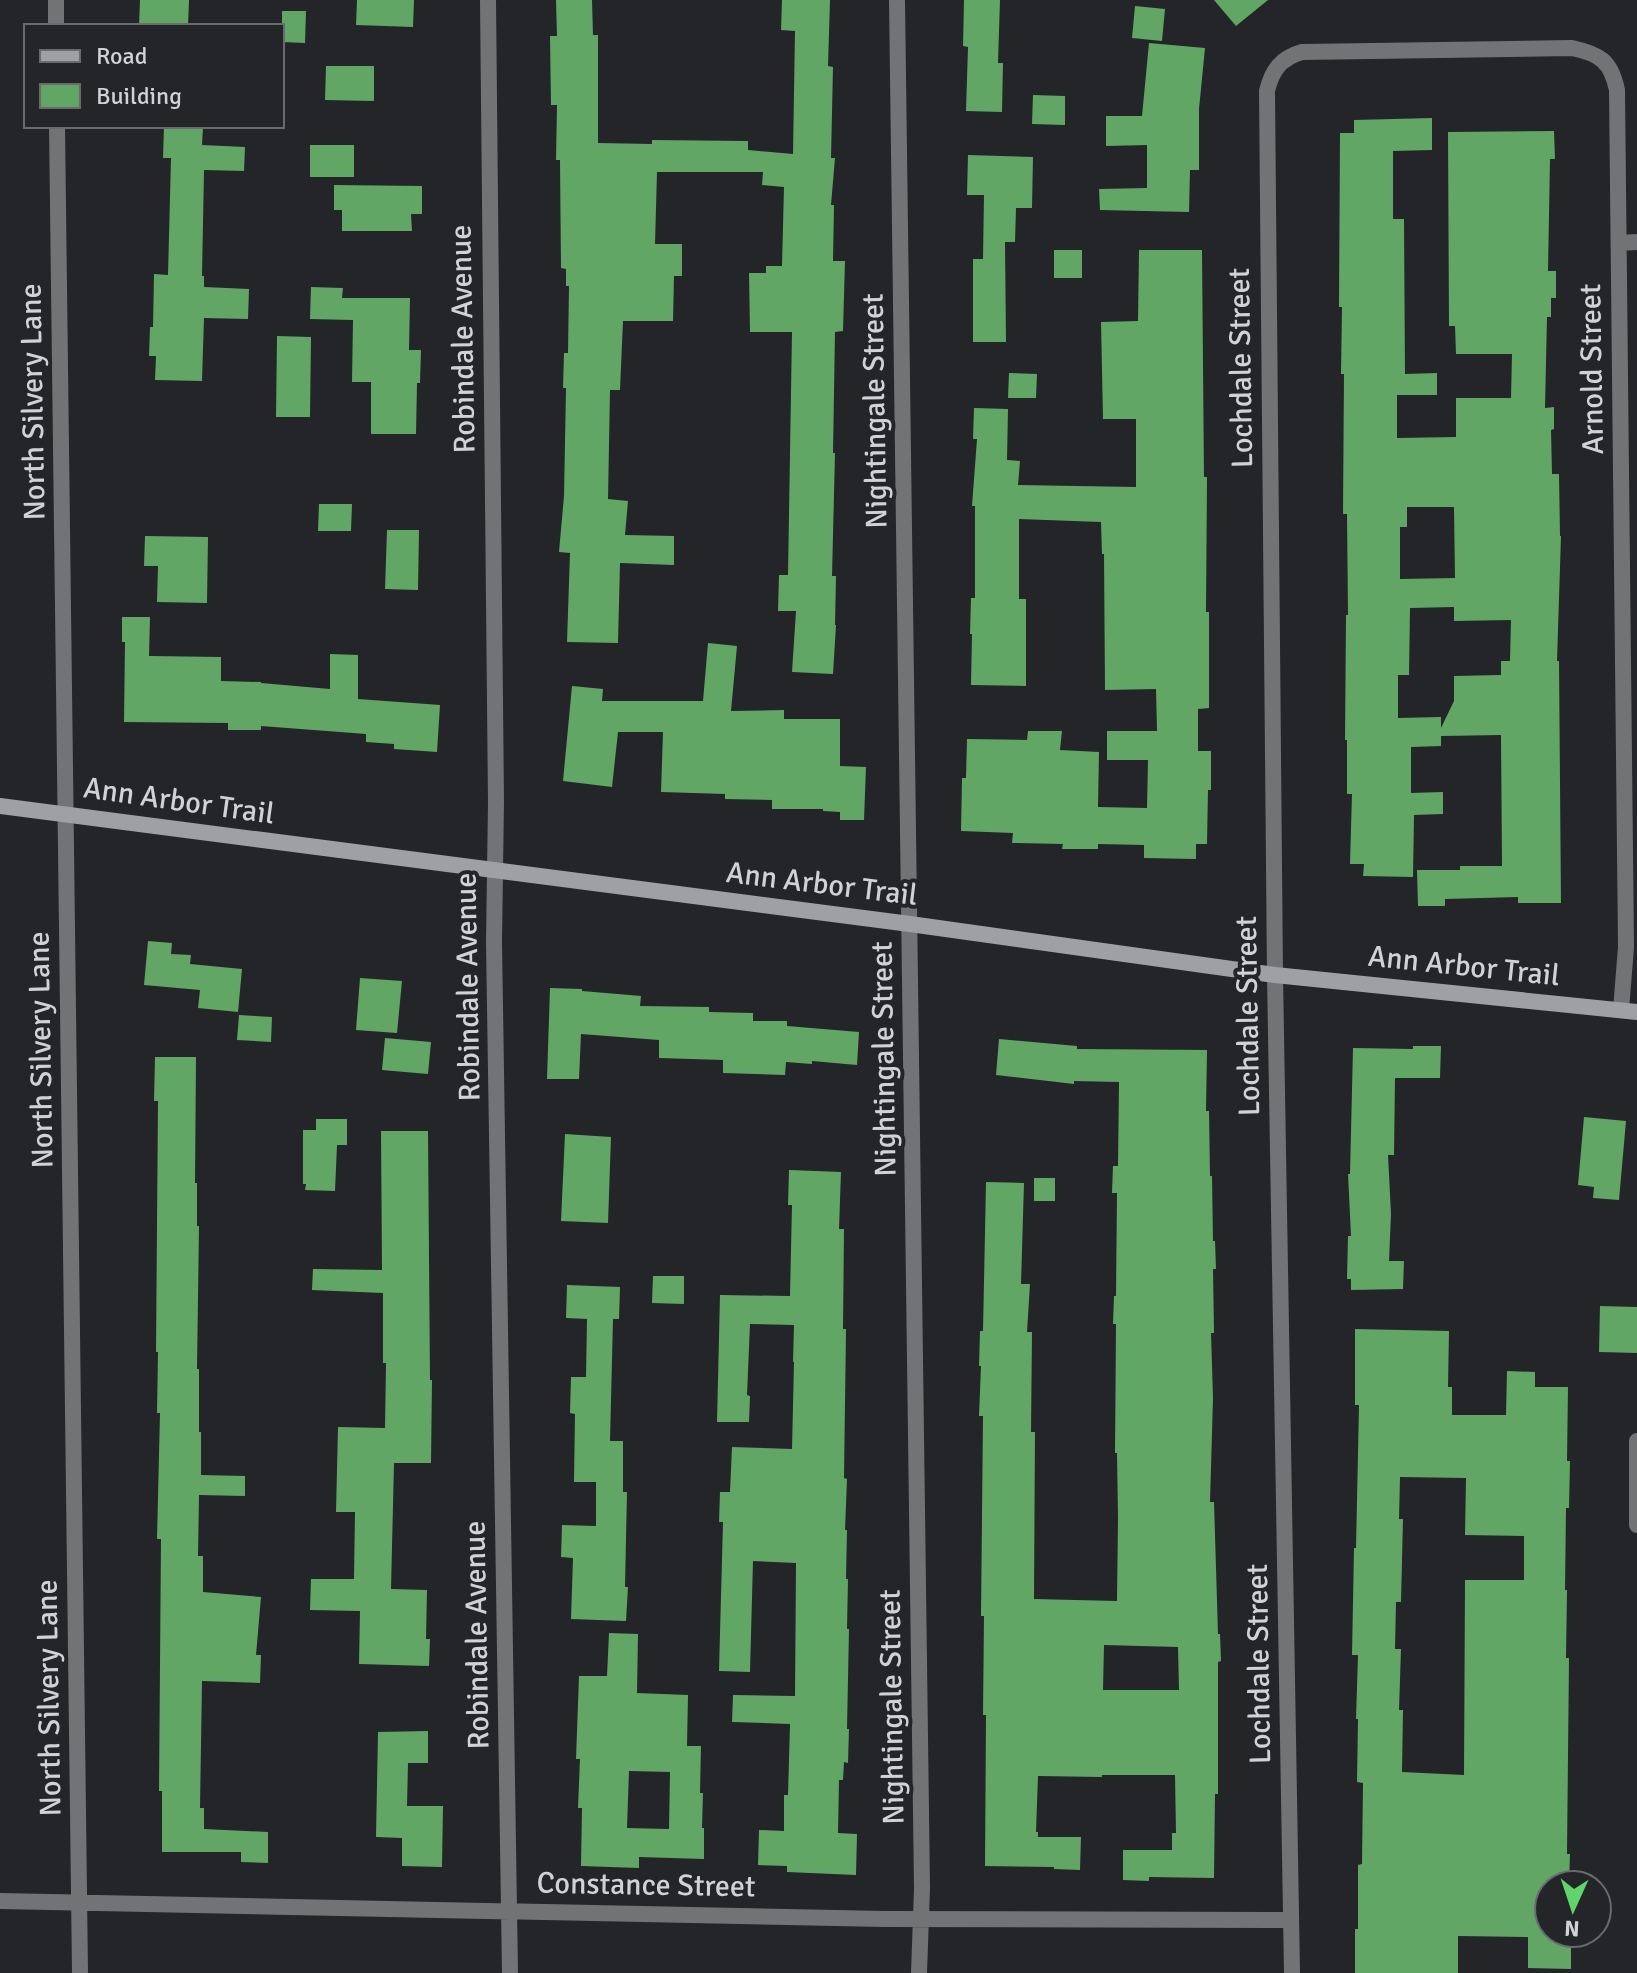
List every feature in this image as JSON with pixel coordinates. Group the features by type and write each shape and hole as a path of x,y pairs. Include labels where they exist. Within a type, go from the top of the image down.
{"street":[{"path":"56,0 56,24"},
{"name":"Robindale Avenue","path":"488,0 496,802 494,871 510,1973"},
{"name":"Nightingale Street","path":"897,0 922,1888 919,1973"},
{"name":"Arnold Street","path":"1280,62 1302,52 1572,48 1590,52 1608,66 1614,76 1617,90 1629,1011"},
{"name":"Lochdale Street","path":"1280,62 1271,74 1267,91 1275,975 1292,1973"},
{"name":"North Silvery Lane","path":"57,128 80,1973"},
{"path":"1619,243 1637,242"},
{"name":"Ann Arbor Trail","path":"0,806 910,924 1275,975 1629,1011"},
{"path":"1637,1441 1637,1525"},
{"name":"Constance Street","path":"0,1901 920,1919 1291,1920"}],"building":[{"path":"140,0 189,0 188,24 139,24"},
{"path":"357,0 414,0 413,27 356,25"},
{"path":"556,0 592,0 593,35 598,35 598,143 748,141 748,150 793,154 795,31 781,30 782,0 830,0 828,66 833,67 831,158 835,158 831,205 834,205 833,261 845,261 843,331 835,332 832,576 836,576 836,625 833,674 792,672 796,611 778,611 779,575 788,575 792,332 750,332 749,273 766,273 766,266 782,266 784,187 762,185 763,172 657,172 655,244 682,244 682,276 674,276 673,321 623,321 620,390 610,390 608,499 628,501 625,535 674,536 674,565 620,563 618,643 567,642 570,553 559,552 564,496 566,388 563,388 564,353 568,353 569,286 566,286 566,269 561,268 557,105 551,105 550,36 557,36"},
{"path":"964,0 1000,0 998,63 1003,63 1002,112 966,111 968,47 963,46"},
{"path":"1214,0 1268,0 1236,26"},
{"path":"1135,6 1165,9 1162,41 1132,38"},
{"path":"282,11 306,11 305,43 284,42"},
{"path":"1149,43 1205,48 1199,109 1199,170 1190,170 1189,212 1100,210 1099,189 1147,188 1147,145 1106,146 1106,116 1142,116"},
{"path":"326,66 374,66 374,101 325,100"},
{"path":"1033,95 1065,96 1065,125 1032,124"},
{"path":"1432,118 1432,150 1393,151 1393,219 1404,219 1405,374 1437,373 1437,395 1397,395 1397,438 1456,437 1456,398 1511,398 1512,354 1456,354 1455,326 1449,326 1448,132 1554,131 1555,159 1550,159 1548,271 1556,271 1556,298 1551,298 1551,317 1547,317 1545,408 1554,407 1552,474 1559,474 1561,536 1557,661 1561,903 1518,903 1518,897 1445,899 1445,906 1418,906 1417,870 1502,866 1501,735 1441,736 1441,746 1411,747 1411,793 1443,792 1443,814 1414,815 1413,877 1363,876 1364,864 1350,864 1352,794 1347,794 1345,740 1347,514 1343,514 1344,374 1341,374 1342,307 1339,307 1340,133 1354,133 1354,120","holes":["1407,507 1454,507 1455,578 1400,579 1400,527 1407,527","1454,607 1454,621 1511,620 1510,661 1501,661 1501,675 1454,676 1454,701 1441,728 1441,717 1398,718 1398,675 1409,675 1410,608"]},
{"path":"164,128 203,128 202,145 245,147 244,171 204,170 204,287 249,289 248,319 204,318 202,381 155,380 156,356 149,356 154,274 168,275 171,158 163,158"},
{"path":"310,145 354,145 354,177 310,177"},
{"path":"968,155 1033,157 1032,208 1016,208 1015,242 1005,242 1006,342 973,342 973,259 983,259 984,195 967,195"},
{"path":"334,185 422,186 422,214 411,214 412,231 342,231 342,210 334,210"},
{"path":"1054,250 1082,250 1082,278 1054,278"},
{"path":"1139,250 1202,250 1209,708 1198,709 1198,751 1211,751 1211,790 1208,790 1207,844 1196,844 1196,859 1144,858 1144,845 1098,844 1098,849 1062,849 1063,844 1012,843 1013,833 961,831 962,778 966,778 967,739 1027,740 1028,731 1062,731 1060,750 1099,752 1098,807 1147,808 1148,760 1107,760 1107,731 1157,731 1156,689 1105,690 1101,522 1019,519 1019,599 1026,599 1026,686 971,685 970,634 971,598 975,598 975,506 972,506 977,439 973,439 974,408 1008,409 1007,460 1020,461 1018,485 1136,487 1136,419 1103,419 1101,322 1138,321"},
{"path":"311,287 343,288 342,298 410,298 409,350 421,350 416,434 371,434 371,382 352,382 353,320 310,319"},
{"path":"277,336 311,337 310,417 276,417"},
{"path":"1009,373 1037,374 1036,398 1008,398"},
{"path":"319,504 352,504 351,531 318,531"},
{"path":"387,530 419,530 418,590 385,589"},
{"path":"145,536 208,537 207,603 157,602 158,566 144,566"},
{"path":"122,617 150,617 149,656 221,657 221,681 330,689 330,654 358,655 358,699 440,705 437,752 394,749 394,744 366,742 366,734 261,726 261,730 228,730 228,723 124,722 125,642 122,642"},
{"path":"708,643 737,646 731,711 784,710 784,719 840,719 840,766 866,767 864,820 840,820 840,812 823,809 772,809 772,800 725,799 725,794 661,792 663,732 618,732 612,787 563,781 572,686 603,689 602,701 703,701"},
{"path":"148,941 172,943 171,954 191,955 190,964 242,969 238,1012 198,1008 200,990 144,985"},
{"path":"360,978 402,981 397,1033 356,1030"},
{"path":"550,988 641,996 640,1006 709,1007 709,1012 753,1013 753,1021 787,1021 787,1026 859,1032 857,1065 786,1062 785,1075 723,1073 723,1060 659,1058 659,1040 581,1034 579,1079 547,1079"},
{"path":"239,1015 272,1017 271,1042 237,1040"},
{"path":"385,1038 431,1042 428,1074 382,1070"},
{"path":"999,1039 1077,1046 1077,1049 1207,1050 1206,1111 1209,1111 1216,1269 1213,1269 1214,1333 1211,1333 1210,1502 1214,1502 1221,1661 1218,1662 1218,1794 1215,1794 1214,1878 1149,1877 1149,1881 1123,1880 1123,1850 1172,1850 1172,1833 1176,1833 1175,1775 1038,1776 1038,1837 1081,1837 1080,1870 985,1866 986,1715 983,1715 984,1616 981,1616 983,1416 979,1416 979,1366 980,1331 983,1331 986,1182 1024,1183 1021,1284 1030,1284 1027,1332 1032,1332 1034,1599 1117,1601 1116,1324 1113,1324 1117,1193 1112,1193 1113,1166 1118,1166 1119,1082 1074,1081 1074,1084 996,1075","holes":["1104,1645 1178,1647 1179,1690 1103,1690"]},
{"path":"1413,1046 1441,1046 1440,1078 1395,1078 1394,1155 1388,1155 1391,1214 1389,1261 1404,1261 1403,1289 1351,1290 1351,1279 1347,1279 1348,1236 1351,1236 1348,1174 1353,1048 1413,1049"},
{"path":"155,1057 196,1057 195,1183 199,1226 197,1369 201,1475 245,1476 245,1496 199,1495 198,1556 203,1556 203,1592 261,1597 256,1655 261,1655 260,1683 202,1681 200,1808 204,1808 204,1829 268,1832 268,1863 241,1862 241,1852 162,1852 162,1791 159,1791 161,1539 157,1539 160,1413 157,1413 156,1352 158,1101 154,1101"},
{"path":"1584,1117 1626,1121 1619,1200 1593,1198 1594,1187 1578,1185"},
{"path":"316,1119 347,1119 347,1145 337,1145 335,1191 305,1190 306,1184 303,1184 303,1130 316,1130"},
{"path":"381,1131 428,1131 431,1463 394,1463 391,1589 427,1590 429,1666 359,1664 360,1611 310,1610 311,1579 354,1579 355,1512 336,1512 338,1427 385,1428 383,1293 312,1290 313,1269 382,1270"},
{"path":"565,1134 611,1137 608,1223 561,1221"},
{"path":"789,1170 841,1172 839,1229 844,1229 843,1329 846,1329 844,1478 847,1479 845,1530 849,1729 848,1763 844,1762 843,1780 839,1780 838,1833 857,1834 856,1875 787,1872 787,1866 758,1865 759,1830 784,1831 790,1724 732,1722 733,1695 795,1696 796,1563 753,1561 750,1672 719,1671 723,1522 719,1522 720,1492 730,1492 732,1447 792,1449 794,1362 794,1325 750,1324 749,1422 717,1422 720,1295 790,1296 792,1205 788,1205"},
{"path":"1034,1178 1055,1178 1055,1201 1034,1201"},
{"path":"653,1276 684,1276 684,1304 652,1303"},
{"path":"567,1285 620,1287 619,1319 613,1319 610,1441 623,1441 623,1492 627,1492 626,1621 571,1619 573,1558 561,1557 562,1525 596,1526 596,1482 574,1482 575,1414 570,1413 571,1377 586,1377 587,1319 566,1318"},
{"path":"1600,1306 1637,1307 1637,1353 1599,1352"},
{"path":"1355,1329 1449,1331 1448,1387 1452,1387 1452,1415 1506,1415 1507,1371 1535,1372 1535,1387 1568,1387 1567,1461 1570,1461 1565,1590 1566,1658 1569,1658 1567,1854 1570,1854 1570,1869 1533,1869 1533,1949 1571,1949 1571,1969 1528,1968 1528,1937 1458,1936 1458,1973 1355,1973 1358,1865 1362,1864 1363,1783 1357,1782 1358,1655 1352,1655 1359,1405 1355,1405","holes":["1400,1477 1466,1478 1465,1535 1524,1536 1524,1580 1465,1580 1464,1775 1402,1772 1403,1710 1399,1710 1401,1649 1395,1649 1396,1602 1401,1602 1403,1519 1399,1519"]},
{"path":"609,1633 638,1634 637,1693 688,1695 687,1746 701,1746 704,1859 639,1857 639,1868 581,1866 582,1808 578,1808 580,1759 576,1759 579,1676 607,1676","holes":["629,1771 670,1772 669,1829 627,1828"]},
{"path":"428,1731 428,1763 408,1763 407,1806 443,1806 442,1867 402,1866 402,1838 376,1837 378,1732"}]}
